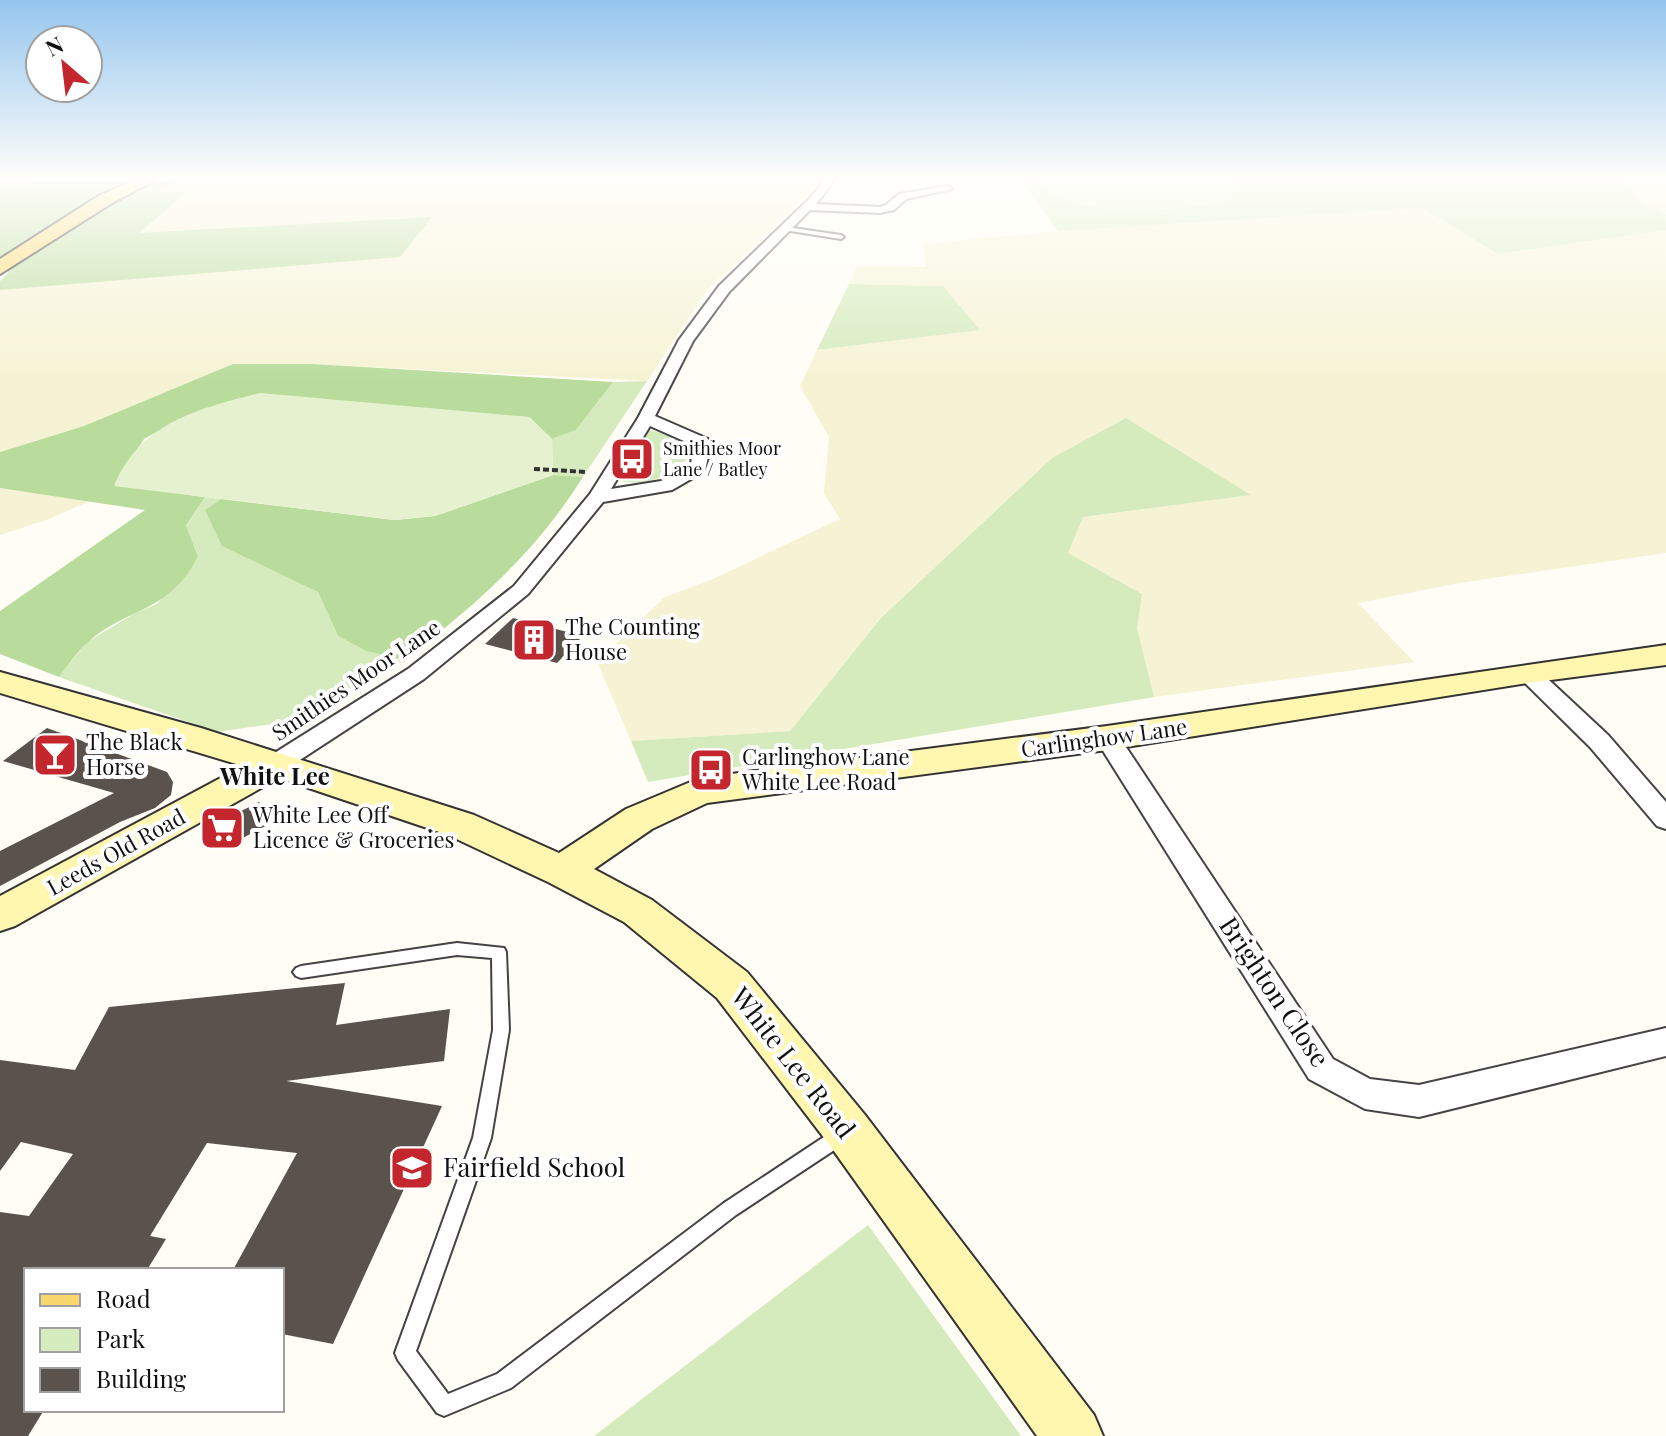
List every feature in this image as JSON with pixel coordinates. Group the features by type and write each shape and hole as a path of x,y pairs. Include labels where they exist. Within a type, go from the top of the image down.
{"main road":[{"path":"0,268 32,247"}],"street":[{"name":"Smithies Moor Lane","path":"274,765 416,674 521,590 597,497 646,418 686,340 724,289 767,247"},
{"path":"597,497 666,486 699,467 702,443 646,418"},
{"name":"Carlinghow Lane","path":"562,871 639,819 700,791 1107,738 1528,673 1666,655"},
{"path":"1528,673 1599,741 1666,819"},
{"name":"White Lee Road","path":"0,682 189,736 461,825 562,871 638,911 732,985 848,1131 1073,1436"},
{"name":"Brighton Close","path":"1107,738 1321,1069 1365,1094 1419,1101 1666,1042"},
{"name":"Leeds Old Road","path":"0,915 274,765"}],"lane":[{"path":"301,972 457,949 499,952 501,1030 482,1138 405,1353 444,1406 504,1381 730,1209 848,1131"}],"path":[{"path":"534,469 612,473"}],"shaded area":[{"path":"257,247 752,247 706,291 647,381 313,364 233,364 84,426 0,452 0,290"},
{"path":"924,247 1486,247 1498,254 1547,247 1666,247 1666,553 1459,583 1358,603 1414,662 1154,697 1137,628 1142,594 1067,553 1083,517 1250,495 1052,458 881,618 790,731 631,741 597,662 665,597 713,579 840,519 824,493 829,437 800,386 817,350 979,330 943,286 849,284 857,266 926,267"},
{"path":"0,488 90,501 0,535"}],"green space":[{"path":"0,247 408,247 400,257 0,290 0,281 9,272 0,265"},
{"path":"1486,247 1547,247 1498,254"},
{"path":"849,284 943,286 980,330 817,350"},
{"path":"233,364 313,364 613,382 576,430 552,439 529,417 229,401 182,418 144,439 115,485 205,497 186,526 198,556 187,575 161,599 102,631 87,643 59,677 0,654 0,611 145,510 0,488 0,452 84,426"},
{"path":"647,381 583,477 553,475 552,439 576,430 613,382"},
{"path":"260,393 529,417 552,439 553,475 435,516 395,520 114,486 125,464 156,433 194,413"},
{"path":"1126,418 1251,495 1083,517 1068,553 1142,594 1137,628 1154,697 648,782 631,741 790,731 881,618 1052,458"},
{"path":"647,430 678,441 688,458 658,478 640,482 621,481"},
{"path":"553,475 583,477 544,531 502,577 405,660 366,651 338,636 318,592 222,546 205,510 221,499 395,520 435,516"},
{"path":"205,497 221,499 205,510 318,592 338,636 366,651 405,660 344,698 286,722 217,732 59,677 87,642 135,613 157,604 198,555 186,527"},
{"path":"868,1225 1021,1436 594,1436"}],"building":[{"name":"The Counting House","path":"513,618 583,636 557,663 485,644"},
{"path":"47,728 167,772 173,782 171,795 155,808 120,822 0,886 0,851 114,793 3,761"},
{"name":"White Lee Off Licence & Groceries","path":"259,802 275,821 222,849 206,829"},
{"path":"345,983 336,1025 450,1009 444,1061 286,1081 442,1106 333,1344 284,1334 284,1268 234,1268 297,1153 207,1143 150,1236 166,1239 148,1268 24,1268 24,1412 43,1412 28,1436 0,1436 0,1212 29,1216 73,1154 21,1142 0,1171 0,1060 75,1070 109,1007"}],"place":[{"name":"Smithies Moor Lane / Batley","path":"632,459"},
{"name":"The Counting House","path":"534,640"},
{"name":"The Black Horse","path":"55,755"},
{"name":"Carlinghow Lane White Lee Road","path":"711,770"},
{"name":"White Lee Off Licence & Groceries","path":"222,828"},
{"name":"Fairfield School","path":"412,1168"}],"district":[{"name":"White Lee","path":"275,777"}]}
